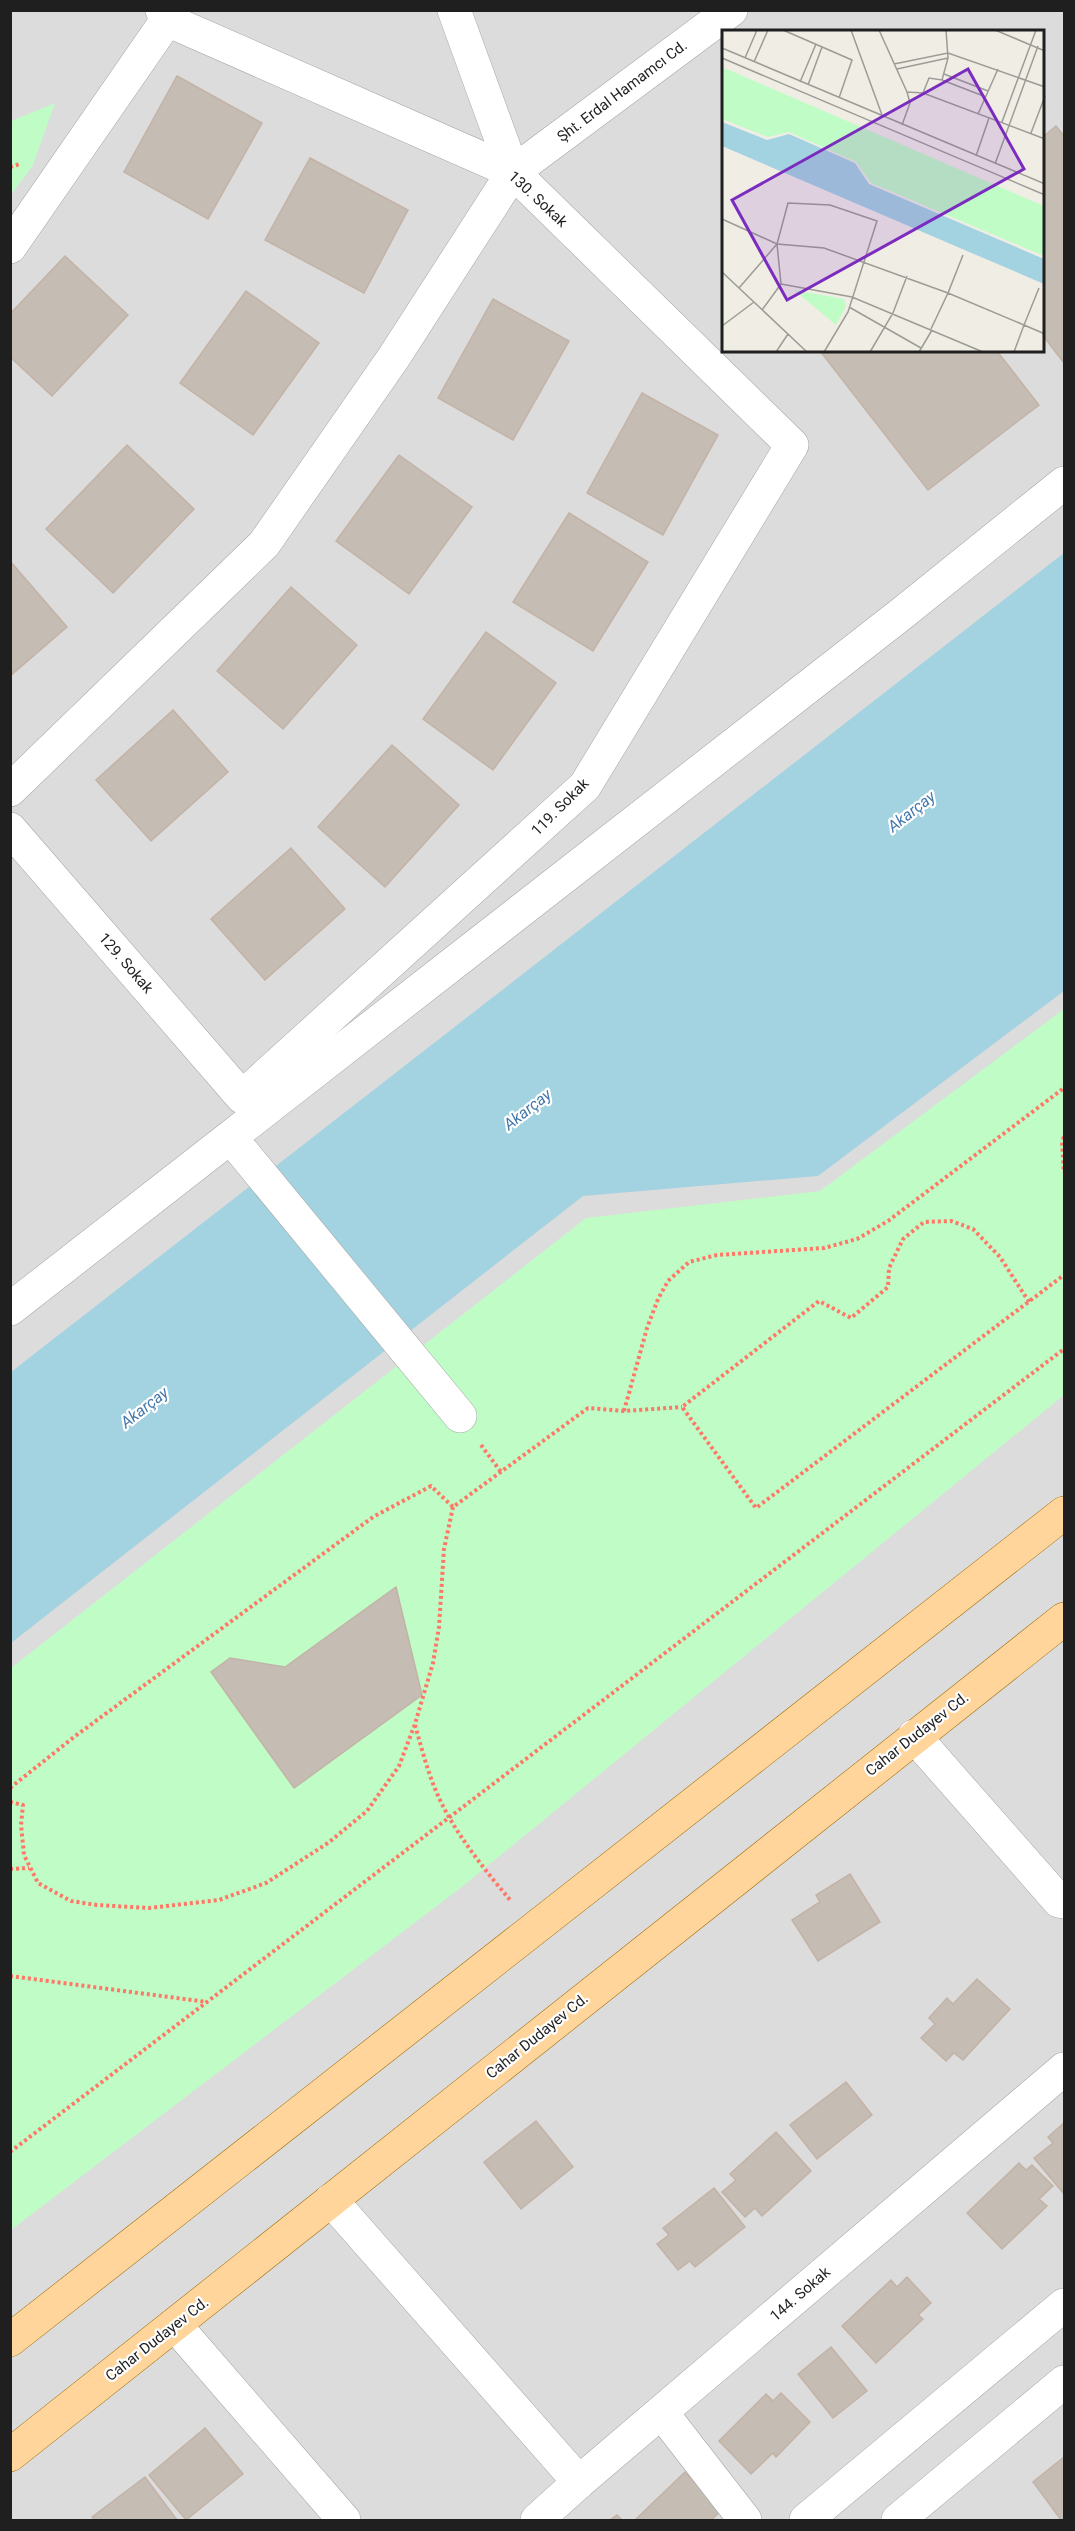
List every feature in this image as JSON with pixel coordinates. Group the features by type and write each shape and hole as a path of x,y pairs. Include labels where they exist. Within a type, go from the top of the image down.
{"main road":[{"path":"10,2340 1065,1513"},
{"name":"Cahar Dudayev Cd.","path":"10,2455 1065,1618"}],"street":[{"path":"10,790 264,544 394,357 513,172 454,10"},
{"name":"Şht. Erdal Hamamcı Cd.","path":"513,172 731,10"},
{"path":"10,247 165,15"},
{"name":"130. Sokak","path":"165,15 513,172 792,445"},
{"name":"119. Sokak","path":"242,1097 585,786 792,445"},
{"path":"10,1309 891,622 1065,483"},
{"name":"129. Sokak","path":"10,829 242,1097"},
{"path":"231,1138 460,1416"},
{"path":"914,1736 1059,1901 1065,1902"},
{"name":"144. Sokak","path":"537,2520 1065,2069"},
{"path":"331,2200 579,2482"},
{"path":"806,2520 1065,2306"},
{"path":"175,2325 344,2520"},
{"path":"898,2520 1065,2382"},
{"path":"662,2413 745,2520"}],"path":[{"path":"624,1411 647,1328 658,1299 668,1281 689,1262 717,1255 824,1248 857,1239 888,1221 1065,1088"},
{"path":"1065,1137 1062,1141 1065,1173"},
{"path":"10,1802 23,1805 21,1825 24,1855 38,1883 71,1901 148,1908 219,1900 266,1883 320,1849 366,1810 399,1766 415,1725 434,1654 439,1627 444,1549 453,1507 588,1408 624,1411 682,1407 819,1301 851,1318 888,1287 889,1269 903,1239 924,1222 951,1221 972,1229 1000,1257 1029,1302"},
{"path":"682,1407 756,1508 1065,1275"},
{"path":"10,2152 1065,1349"},
{"path":"10,1788 74,1737 373,1517 431,1486 453,1507"},
{"path":"415,1725 426,1766 450,1818 494,1881 535,1929"},
{"path":"10,1869 29,1868"},
{"path":"10,1976 208,2002"}],"shaded area":[{"path":"11,11 1064,11 1064,2520 11,2520"}],"green space":[{"path":"55,103 33,165 11,195 11,121"},
{"path":"1064,1009 1064,1395 463,1886 11,2230 11,1668 586,1218 820,1191"}],"water":[{"name":"Akarçay","path":"1064,553 1064,991 818,1176 583,1196 11,1643 11,1372"}],"building":[{"path":"177,76 262,123 208,219 124,172"},
{"path":"1056,126 1064,136 1064,363 1045,338 1045,135"},
{"path":"310,158 408,210 364,293 265,240"},
{"path":"65,256 128,315 52,396 10,357 10,314"},
{"path":"246,291 319,343 253,435 180,383"},
{"path":"493,299 569,341 513,440 438,398"},
{"path":"821,352 998,352 1039,405 928,490"},
{"path":"642,393 718,435 663,535 587,493"},
{"path":"127,445 194,509 113,593 46,529"},
{"path":"399,455 472,507 409,594 336,541"},
{"path":"569,513 648,562 593,651 513,602"},
{"path":"10,561 67,627 10,676"},
{"path":"291,587 357,645 283,729 217,671"},
{"path":"486,632 556,683 493,770 423,719"},
{"path":"173,710 228,772 151,841 96,780"},
{"path":"392,745 459,805 385,887 318,827"},
{"path":"291,848 345,909 265,980 211,919"},
{"path":"396,1587 422,1695 294,1788 211,1672 230,1658 285,1667"},
{"path":"850,1874 880,1922 818,1961 792,1920 820,1902 816,1895"},
{"path":"977,1979 1010,2009 963,2060 954,2053 946,2061 921,2038 935,2024 929,2018 947,1998 953,2004"},
{"path":"846,2082 872,2115 817,2159 790,2125"},
{"path":"536,2121 573,2167 521,2209 484,2162"},
{"path":"1064,2123 1064,2194 1034,2158 1053,2143 1048,2137"},
{"path":"776,2132 811,2171 762,2216 755,2208 745,2217 722,2192 736,2180 730,2174"},
{"path":"1019,2163 1026,2170 1032,2165 1053,2186 1039,2199 1047,2206 1002,2249 967,2213"},
{"path":"714,2188 745,2227 695,2267 690,2261 678,2270 657,2244 669,2235 663,2228"},
{"path":"907,2277 931,2303 918,2315 923,2319 876,2363 842,2326 891,2280 897,2287"},
{"path":"831,2347 867,2391 833,2418 798,2374"},
{"path":"781,2393 810,2422 776,2457 773,2453 751,2474 719,2441 766,2394 773,2401"},
{"path":"205,2428 243,2474 186,2520 149,2475"},
{"path":"1064,2457 1064,2520 1061,2520 1033,2482"},
{"path":"685,2472 722,2510 711,2520 635,2520"},
{"path":"145,2477 177,2520 95,2520 92,2517"},
{"path":"617,2515 622,2520 610,2520"}]}
